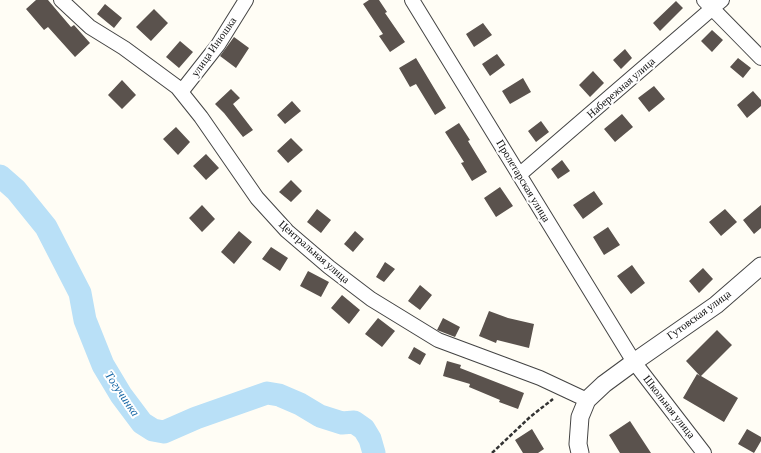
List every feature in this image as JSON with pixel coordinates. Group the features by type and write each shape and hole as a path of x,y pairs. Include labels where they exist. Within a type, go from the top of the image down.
{"street":[{"name":"Центральная улица","path":"61,0 90,27 124,48 177,87 201,117 257,198 287,231 329,267 371,299 438,340 492,362 540,378 587,400"},
{"name":"улица Инюшка","path":"181,92 218,45 246,0"},
{"name":"Пролетарская улица","path":"412,0 634,362"},
{"name":"Набережная улица","path":"519,175 713,3"},
{"path":"713,3 761,58"},
{"name":"Гутовская улица","path":"587,400 604,384 716,305 761,266"},
{"name":"Школьная улица","path":"634,362 704,453"},
{"path":"580,453 578,444 580,417 587,400"}],"path":[{"path":"492,453 530,417 564,390"}],"building":[{"path":"36,0 48,0 71,27 74,25 90,43 75,57 48,27 44,30 26,9"},
{"path":"369,0 379,0 387,12 385,13 405,42 390,52 379,36 383,34 363,4"},
{"path":"676,1 683,8 660,31 653,23"},
{"path":"105,4 122,18 114,28 97,14"},
{"path":"154,9 168,23 151,41 136,27"},
{"path":"483,23 492,35 474,47 466,34"},
{"path":"712,30 723,40 712,52 701,41"},
{"path":"234,37 249,48 236,68 220,56"},
{"path":"180,41 193,52 179,68 166,57"},
{"path":"625,49 632,58 621,69 613,60"},
{"path":"497,54 505,65 490,76 482,64"},
{"path":"416,58 446,108 435,115 416,84 410,87 399,68"},
{"path":"738,58 751,68 743,78 730,67"},
{"path":"593,71 604,83 590,97 579,85"},
{"path":"523,78 531,92 510,104 502,91"},
{"path":"122,80 136,95 122,109 108,95"},
{"path":"654,86 665,99 649,112 638,98"},
{"path":"231,89 240,98 233,104 253,130 243,137 215,104"},
{"path":"753,91 761,100 761,106 747,118 737,105"},
{"path":"292,101 301,111 285,124 277,115"},
{"path":"622,114 633,127 615,142 604,129"},
{"path":"541,121 549,132 536,142 528,131"},
{"path":"459,123 487,172 472,181 461,163 464,162 445,132"},
{"path":"176,127 190,142 178,155 163,139"},
{"path":"291,138 303,150 288,163 277,151"},
{"path":"206,154 219,168 206,180 193,166"},
{"path":"562,160 570,171 558,179 551,169"},
{"path":"291,180 302,191 291,202 279,192"},
{"path":"500,187 513,206 496,217 484,198"},
{"path":"594,191 603,204 583,219 573,205"},
{"path":"202,205 215,219 202,232 189,218"},
{"path":"761,205 761,228 754,234 743,220"},
{"path":"317,209 331,220 321,233 307,222"},
{"path":"725,209 737,222 721,236 709,222"},
{"path":"608,227 620,245 604,255 593,237"},
{"path":"239,231 252,242 234,264 221,252"},
{"path":"355,231 364,239 353,252 344,244"},
{"path":"271,247 288,258 280,271 262,259"},
{"path":"385,262 395,269 384,282 376,277"},
{"path":"632,265 645,283 631,294 617,276"},
{"path":"703,268 713,279 699,293 689,281"},
{"path":"308,271 329,282 321,297 300,286"},
{"path":"420,285 432,295 420,310 408,301"},
{"path":"342,295 360,310 349,324 331,308"},
{"path":"489,311 508,318 534,324 529,348 497,340 496,343 479,336"},
{"path":"378,318 395,331 382,347 365,334"},
{"path":"443,318 460,327 455,337 437,330"},
{"path":"717,330 732,345 701,376 738,398 724,422 683,398 697,374 700,376 686,361"},
{"path":"414,347 426,354 420,365 408,358"},
{"path":"447,361 461,365 460,368 524,393 518,409 499,402 500,400 469,387 470,384 443,376"},
{"path":"630,421 651,453 620,453 609,435"},
{"path":"532,429 544,449 538,453 523,453 515,440"},
{"path":"747,429 761,437 761,441 754,453 738,444"}],"waterway":[{"name":"Тогучинка","path":"0,176 16,190 46,227 80,293 85,320 103,365 121,395 142,423 153,430 164,432 196,418 267,393 279,395 300,404 320,416 342,423 354,422 364,429 370,439 374,453"}]}
